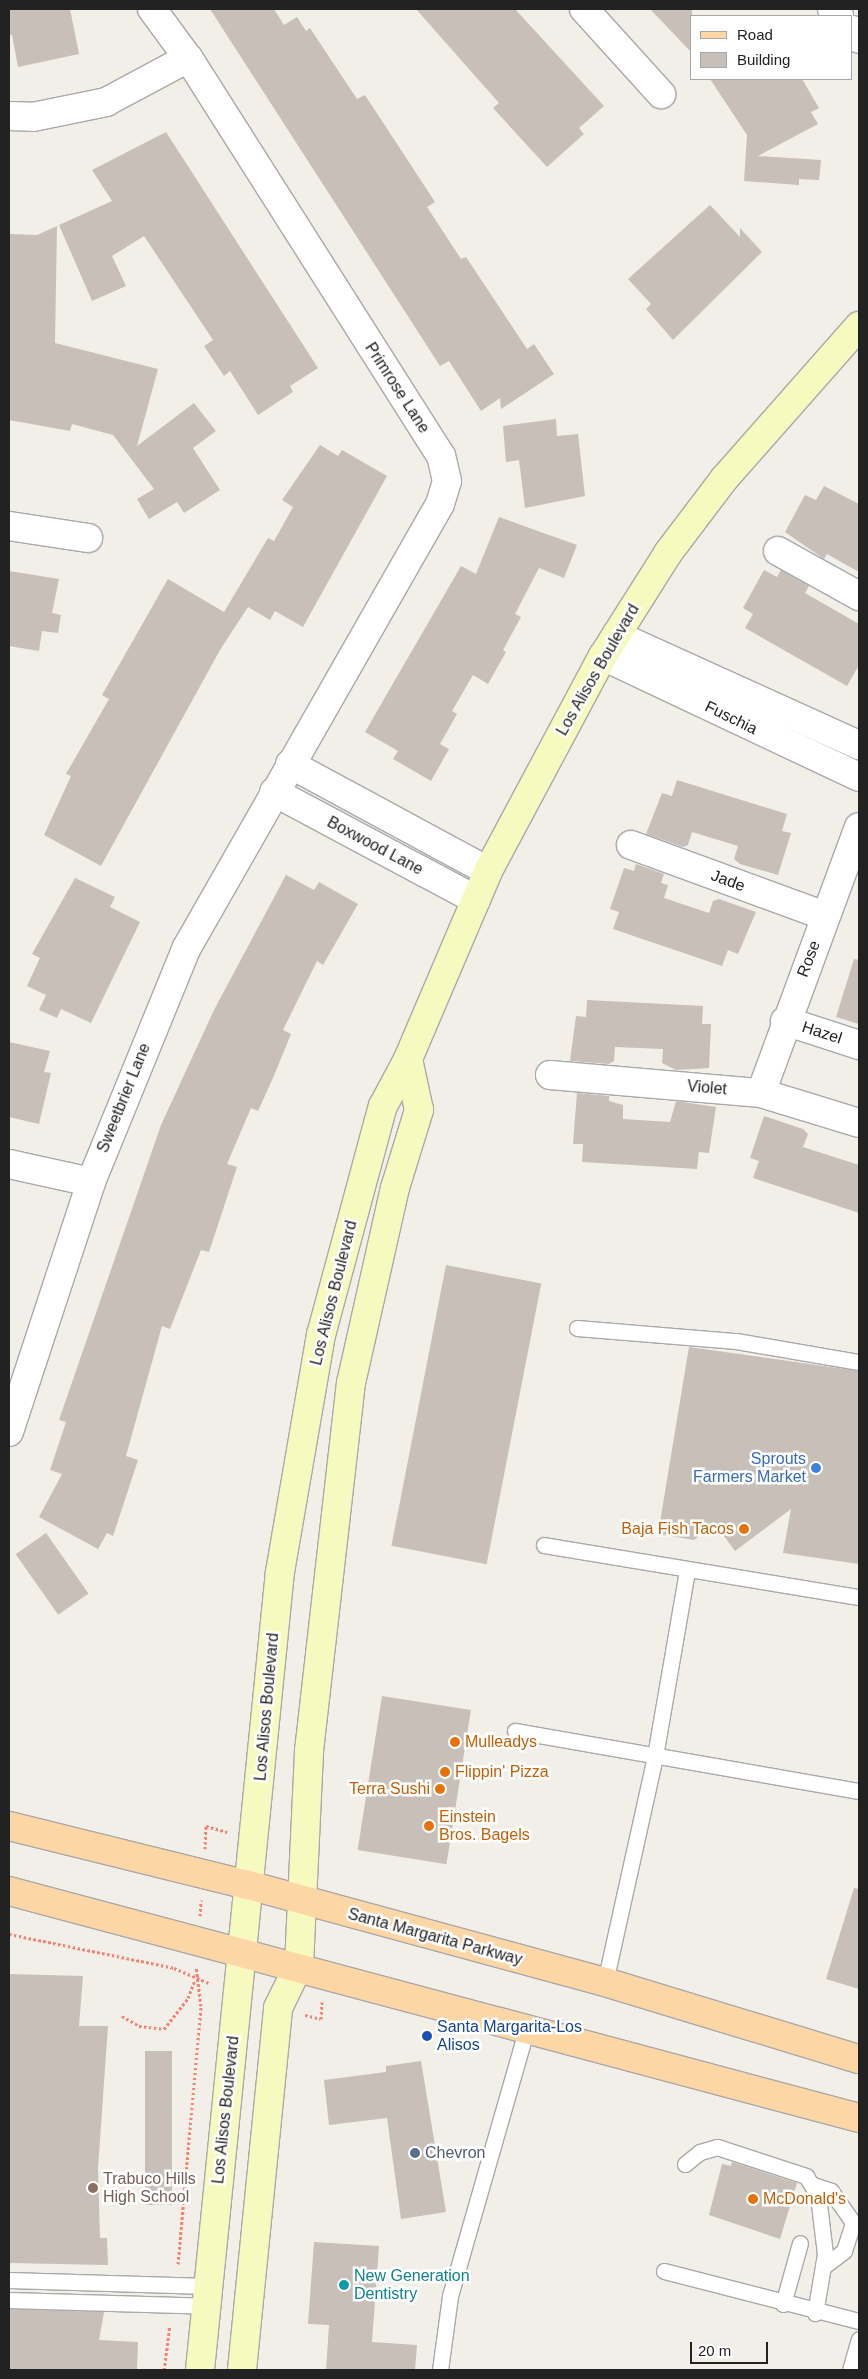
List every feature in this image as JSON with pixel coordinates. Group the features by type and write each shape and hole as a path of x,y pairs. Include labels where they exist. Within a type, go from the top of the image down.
{"main road":[{"name":"Los Alisos Boulevard","path":"200,2370 239,1951 248,1885 280,1572 321,1335 383,1106 408,1059 488,871 610,646 668,553 724,479 859,326"},
{"path":"242,2370 278,2008 298,1965 309,1751 352,1383 395,1188 420,1110 408,1059"},
{"name":"Santa Margarita Parkway","path":"9,1826 248,1885 300,1902 605,1982 859,2059"},
{"path":"9,1890 298,1965 859,2118"}],"street":[{"name":"Primrose Lane","path":"152,9 188,58 441,456 447,480 440,504 282,779"},
{"path":"584,9 661,94"},
{"path":"9,116 33,116 106,102 188,58"},
{"path":"9,526 88,538"},
{"path":"778,551 859,596"},
{"name":"Fuschia","path":"610,646 859,745"},
{"name":"Fuschia","path":"610,646 859,778"},
{"name":"Boxwood Lane","path":"282,779 488,871"},
{"name":"Boxwood Lane","path":"282,779 476,900"},
{"name":"Sweetbrier Lane","path":"9,1432 91,1182 186,949 282,779"},
{"name":"Rose","path":"761,1092 785,1021 859,827"},
{"name":"Jade","path":"631,845 825,916"},
{"name":"Hazel","path":"785,1021 859,1045"},
{"name":"Violet","path":"550,1075 761,1092 859,1123"},
{"path":"9,1164 91,1182"}],"lane":[{"path":"577,1328 736,1341 859,1362"},
{"path":"544,1545 859,1597"},
{"path":"605,1982 656,1756 688,1570"},
{"path":"515,1731 859,1791"},
{"path":"440,2370 450,2296 527,2027"},
{"path":"685,2164 700,2152 718,2147 796,2172 812,2184 831,2191 853,2223 844,2251 824,2266"},
{"path":"812,2184 821,2212 824,2266 815,2313"},
{"path":"783,2304 800,2243"},
{"path":"664,2271 815,2313 859,2321"},
{"path":"9,2280 176,2285 207,2296"},
{"path":"9,2300 174,2305 207,2296"},
{"path":"850,2370 859,2339"}],"path":[{"path":"9,1934 174,1968 196,1979"},
{"path":"122,2016 139,2026 164,2029 188,1998 196,1979"},
{"path":"176,2285 201,2006 196,1979"},
{"path":"164,2370 174,2305"}],"building":[{"path":"9,9 70,9 79,54 18,67 12,35 9,35"},
{"path":"210,9 274,9 284,25 297,17 306,31 310,28 357,99 365,95 435,202 427,207 461,259 466,257 527,349 534,344 554,374 501,409 500,398 481,411 449,361 440,366"},
{"path":"416,9 515,9 604,106 579,128 584,134 547,167 493,108 499,103"},
{"path":"650,9 692,9 692,15 690,15 690,51"},
{"path":"711,80 803,80 819,108 811,112 818,124 758,156 821,160 819,180 799,179 799,185 744,181 747,135"},
{"path":"166,132 318,368 290,386 293,392 258,415 230,371 224,376 204,346 213,340 144,236 112,256 126,286 92,301 59,225 112,201 92,170"},
{"path":"710,205 740,237 740,228 762,252 673,340 646,309 651,304 628,279"},
{"path":"57,226 55,343 158,369 137,446 194,403 216,431 193,448 220,490 184,513 177,502 149,519 137,499 154,489 113,435 72,424 70,431 9,420 9,234 37,235"},
{"path":"556,419 557,436 578,434 585,496 525,508 519,460 506,462 503,426"},
{"path":"320,445 338,456 342,450 387,476 303,627 275,611 270,620 248,607 220,650 101,866 44,835 71,776 66,774 109,699 102,695 168,579 224,612 268,538 274,541 293,507 282,500"},
{"path":"824,486 859,504 859,572 827,554 824,559 785,532 805,495 816,500"},
{"path":"499,517 577,545 564,578 539,568 515,614 521,617 503,650 506,652 488,684 473,675 452,711 457,714 440,744 449,749 431,781 393,759 398,751 365,732 461,566 476,574"},
{"path":"764,570 777,577 781,570 809,586 805,593 859,624 859,665 847,686 745,628 753,614 743,608"},
{"path":"9,571 59,579 52,613 61,615 58,633 42,631 39,651 9,646"},
{"path":"677,780 787,814 782,831 791,833 778,875 740,864 734,859 738,846 692,832 688,845 683,847 646,834 662,793 672,796"},
{"path":"636,864 664,874 661,883 668,885 664,898 709,913 713,901 719,899 756,912 738,954 728,950 722,966 613,929 619,912 610,909 624,868 634,871"},
{"path":"286,875 314,890 319,882 358,904 323,965 317,961 283,1030 291,1034 273,1078 258,1111 251,1108 227,1164 237,1167 209,1252 201,1250 170,1329 162,1326 126,1456 138,1460 113,1536 107,1533 98,1549 39,1517 62,1474 50,1470 66,1422 59,1420 161,1125 214,1010"},
{"path":"75,878 115,897 110,907 140,922 91,1023 61,1009 57,1018 39,1010 46,995 27,986 40,958 32,954"},
{"path":"854,959 859,960 859,1024 836,1017"},
{"path":"587,1000 703,1006 702,1024 711,1024 709,1068 676,1070 662,1063 663,1049 615,1047 614,1061 609,1064 570,1061 576,1016 586,1017"},
{"path":"9,1042 50,1051 44,1072 51,1073 39,1124 9,1117"},
{"path":"577,1093 609,1096 609,1101 623,1105 623,1119 670,1122 676,1101 716,1107 709,1153 699,1152 697,1169 582,1162 583,1144 573,1144"},
{"path":"764,1116 803,1129 808,1134 803,1147 859,1165 859,1213 753,1178 759,1161 750,1158"},
{"path":"446,1265 541,1284 487,1564 391,1546"},
{"path":"689,1347 859,1371 859,1564 783,1553 791,1509 735,1551 715,1524 694,1540 658,1534"},
{"path":"46,1533 88,1594 58,1615 16,1554"},
{"path":"382,1696 471,1710 446,1864 358,1850"},
{"path":"854,1888 859,1889 859,1989 826,1979"},
{"path":"9,1974 83,1976 79,2026 108,2026 98,2168 100,2238 107,2238 108,2265 9,2263"},
{"path":"145,2051 172,2051 172,2205 145,2205"},
{"path":"421,2061 446,2212 401,2219 387,2118 329,2125 324,2080 386,2072 386,2066"},
{"name":"McDonald's","path":"732,2162 797,2183 780,2239 709,2215 722,2164 731,2166"},
{"name":"New Generation Dentistry","path":"314,2242 379,2246 372,2342 417,2345 415,2370 326,2370 329,2325 308,2324"},
{"path":"9,2309 104,2312 99,2340 138,2342 137,2370 9,2370"}],"place":[{"name":"Sprouts Farmers Market","path":"816,1468"},
{"name":"Baja Fish Tacos","path":"744,1529"},
{"name":"Mulleadys","path":"455,1742"},
{"name":"Flippin' Pizza","path":"445,1772"},
{"name":"Terra Sushi","path":"440,1789"},
{"name":"Einstein Bros. Bagels","path":"429,1826"},
{"name":"Santa Margarita-Los Alisos","path":"427,2036"},
{"name":"Chevron","path":"415,2153"},
{"name":"Trabuco Hills High School","path":"93,2188"},
{"name":"McDonald's","path":"753,2199"},
{"name":"New Generation Dentistry","path":"344,2285"}]}
